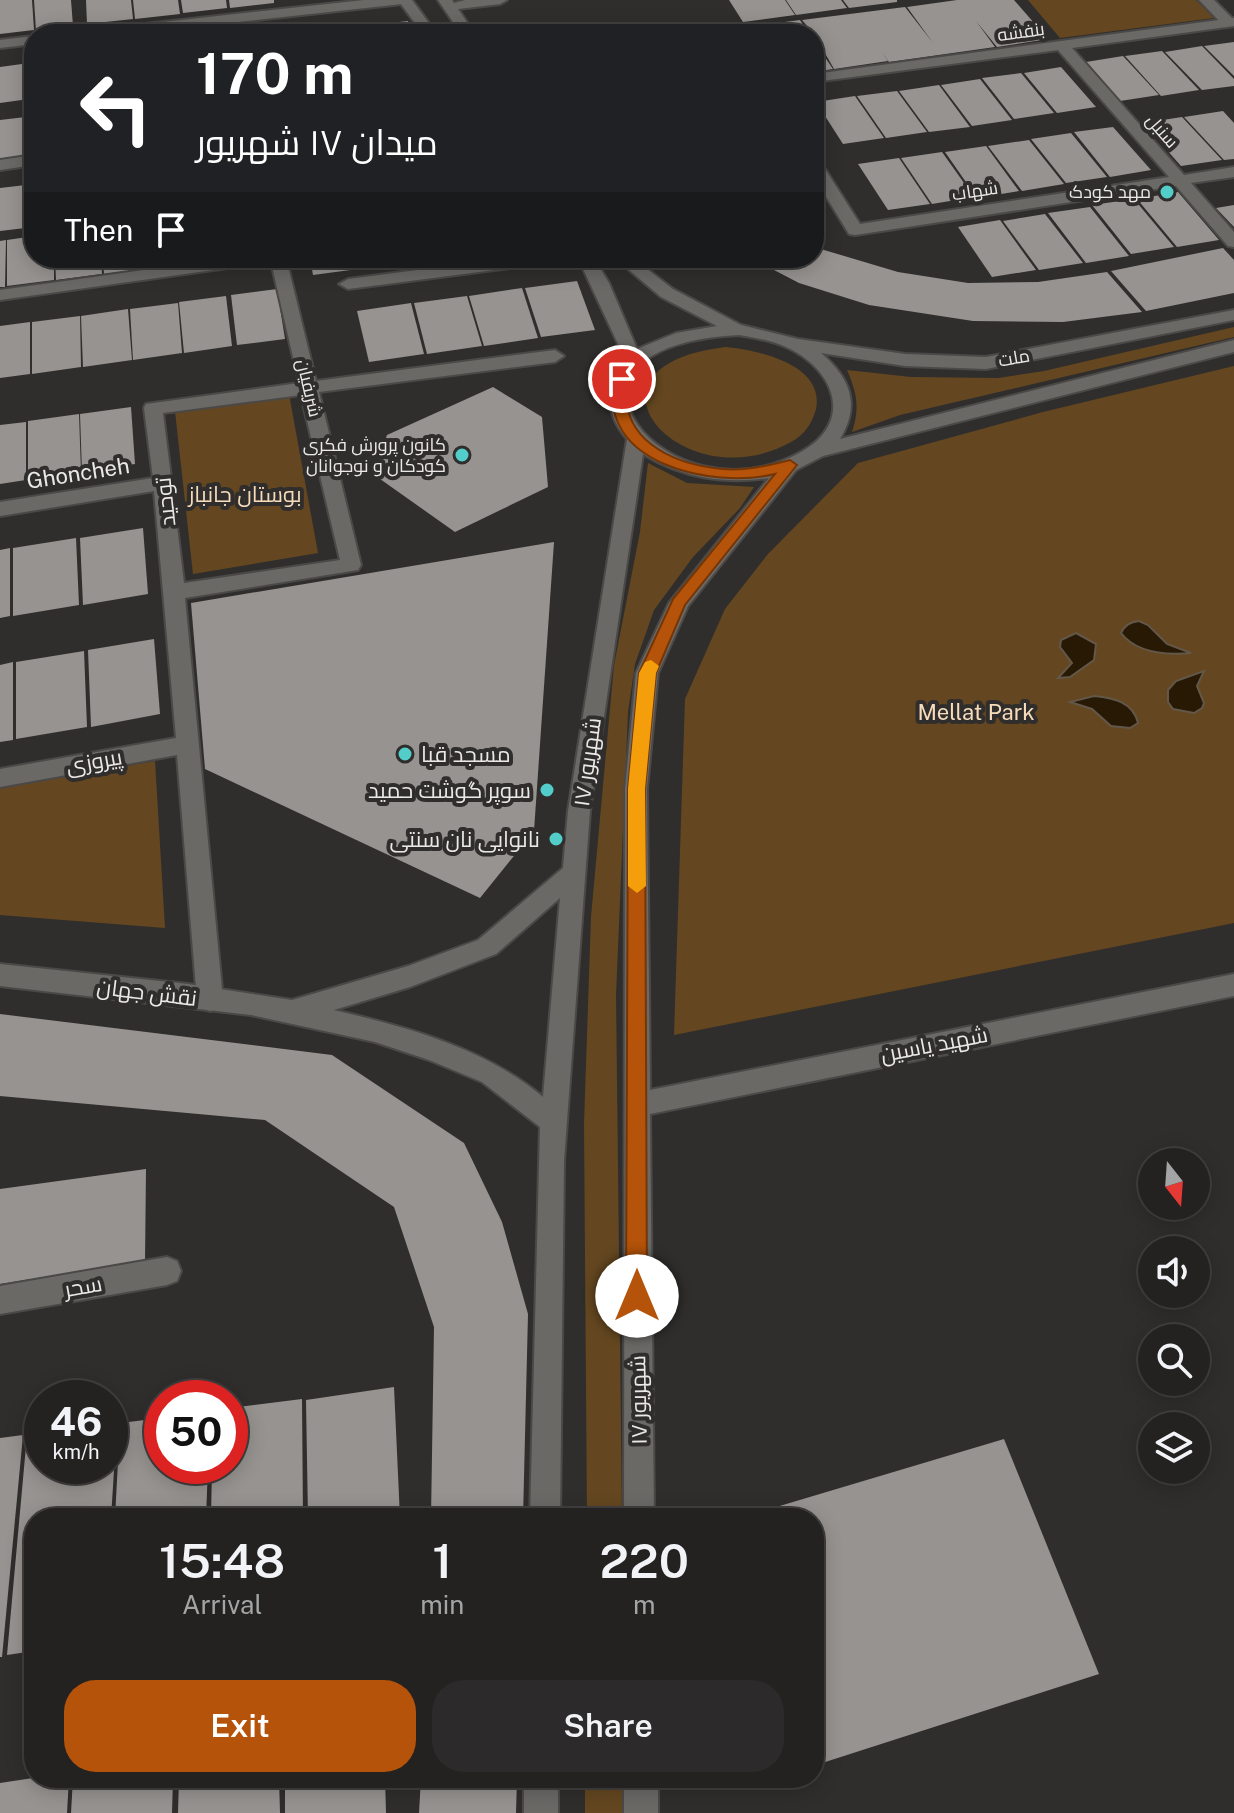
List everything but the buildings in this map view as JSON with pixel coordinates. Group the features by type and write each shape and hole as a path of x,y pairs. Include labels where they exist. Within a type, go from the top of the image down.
{"street":[{"path":"183,24 404,0 422,24"},
{"path":"462,24 448,3 500,0"},
{"path":"1206,0 1231,22"},
{"name":"بنفشه","path":"824,77 1231,22"},
{"path":"0,44 24,41"},
{"name":"سنبل","path":"1061,44 1234,242"},
{"path":"0,165 24,161"},
{"path":"1179,181 1234,172"},
{"name":"شهاب","path":"824,180 855,230 1179,181"},
{"path":"0,295 195,268"},
{"name":"شریفیان","path":"174,592 351,565 280,268"},
{"path":"348,284 472,268"},
{"path":"593,268 621,338 635,361"},
{"path":"636,268 667,293 739,330 792,343 816,357 833,374 842,393 843,414 834,433 817,451 790,465 758,473 723,474 659,456 636,439 622,420 617,399 622,379 635,361 655,346 680,336 739,330"},
{"name":"ملت","path":"792,343 905,360 986,363 1234,315"},
{"name":"ملت","path":"817,451 1234,346"},
{"name":"توحید","path":"210,1000 174,592 153,408 555,356"},
{"name":"۱۷ شهریور","path":"545,1508 551,1161 579,811 636,439"},
{"name":"۱۷ شهریور","path":"639,1508 636,789 647,673 679,603 790,465"},
{"name":"Ghoncheh","path":"0,509 163,483"},
{"name":"پیروزی","path":"0,778 188,745"},
{"path":"294,1010 410,976 487,947 574,872"},
{"name":"نقش جهان","path":"0,975 294,1010 394,1035 494,1075 554,1122"},
{"name":"شهید یاسین","path":"635,1105 1234,985"},
{"name":"سحر","path":"0,1300 167,1271"},
{"path":"541,1788 541,1813"},
{"path":"641,1788 641,1813"}],"green space":[{"path":"1028,0 1196,0 1214,18 1060,38"},
{"path":"1234,327 1234,337 900,415 852,432 856,401 847,370 911,377 998,378 1044,371"},
{"path":"726,347 786,362 800,370 810,381 816,394 816,409 810,424 800,436 750,456 712,456 679,444 656,424 646,401 652,378 677,359"},
{"name":"Mellat Park","path":"1234,366 1234,923 674,1035 685,699 725,609 768,554 858,463 1043,412"},
{"name":"بوستان جانباز","path":"289,394 318,553 193,574 175,411"},
{"path":"648,463 687,483 754,487 740,508 693,557 654,610 635,664 628,712 616,995 622,1508 587,1508 584,1124 591,917 614,665 640,532"},
{"path":"155,761 165,928 0,915 0,788"},
{"path":"585,1788 622,1788 622,1813 585,1813"}],"shaded area":[{"path":"1139,621 1148,625 1167,644 1191,653 1163,653 1135,645 1121,633 1128,624"},
{"path":"1076,633 1096,644 1094,660 1070,677 1058,678 1072,663 1060,647 1061,640"},
{"path":"1204,671 1197,686 1204,703 1202,708 1194,713 1173,709 1168,702 1168,690 1176,681"},
{"path":"1094,696 1127,706 1138,723 1130,728 1111,726 1092,709 1070,702"}],"slow traffic":[{"path":"637,886 636,789 647,673 651,666"}],"place":[{"name":"مهد کودک","path":"1167,192"},
{"name":"کانون پرورش فکری کودکان و نوجوانان","path":"462,455"},
{"name":"مسجد قبا","path":"405,754"},
{"name":"سوپر گوشت حمید","path":"547,790"},
{"name":"نانوایی نان سنتی","path":"556,839"}],"route":[{"path":"622,379 617,399 622,420 636,439 659,456 689,468 723,474 758,473 790,465 679,603 647,673 636,789 637,1296"}]}
